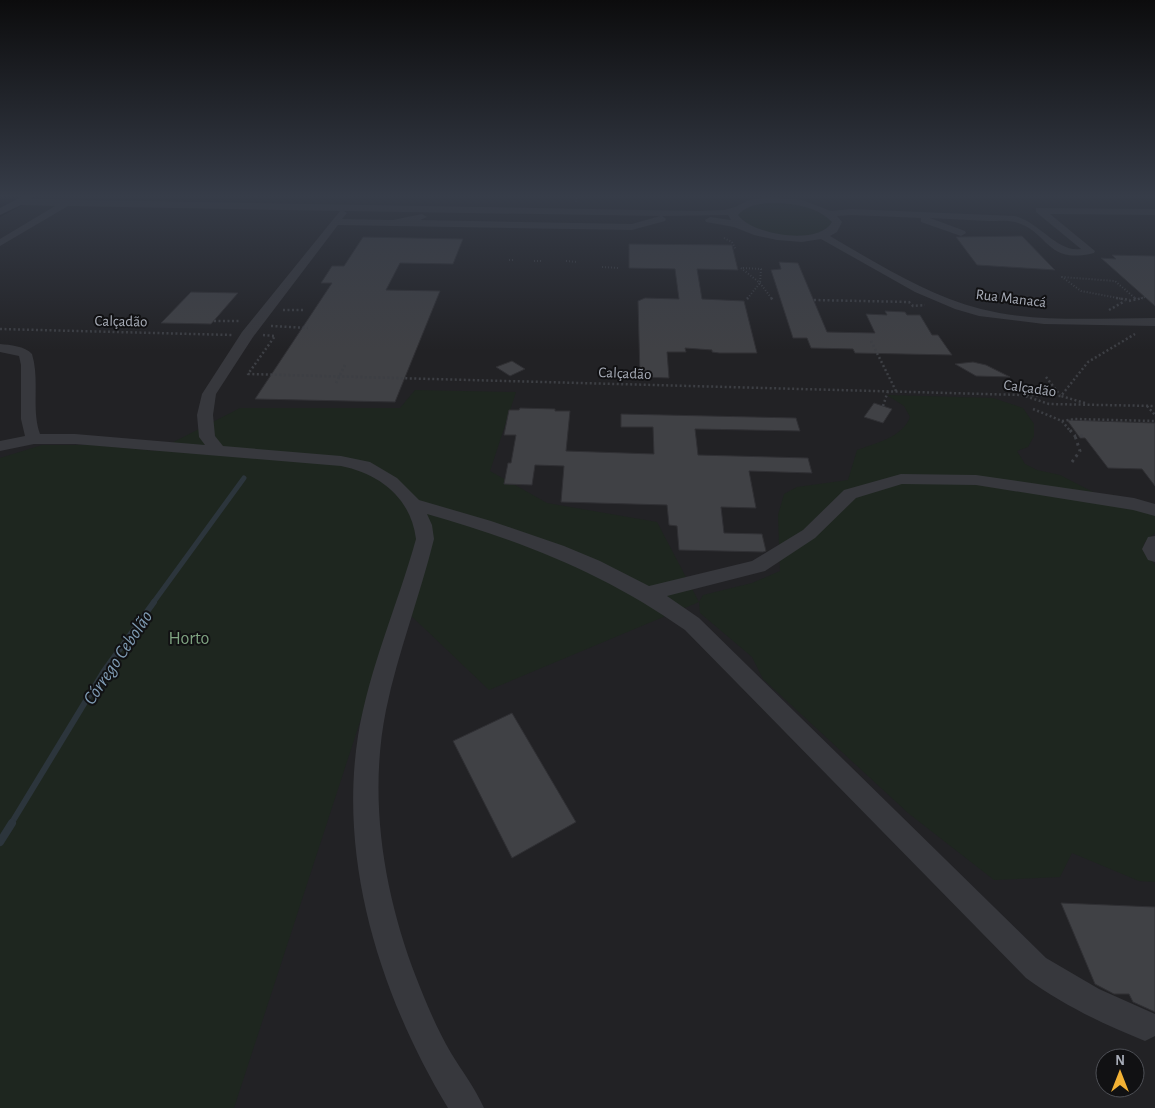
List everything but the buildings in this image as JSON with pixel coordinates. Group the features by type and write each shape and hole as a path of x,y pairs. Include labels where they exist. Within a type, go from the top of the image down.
{"street":[{"path":"212,451 207,437 205,415 209,394 250,332 317,247"},
{"name":"Rua Manacá","path":"843,247 927,293 954,305 981,312 1027,319 1155,322"},
{"path":"0,348 15,350 25,354 28,362 31,386 28,440"},
{"path":"0,446 28,440 88,440 308,457 366,466 384,476 402,491 422,520 425,539 383,681 370,735 366,776 367,828 375,880 390,943 407,992 433,1050 468,1108"},
{"path":"647,594 758,566 809,534 850,494 901,479 976,480 1134,504 1155,510"},
{"path":"411,504 466,518 560,551 662,602 692,624 1036,968 1065,989 1088,1001 1145,1025"},
{"path":"1155,542 1151,549 1155,556"}],"lane":[{"path":"1056,247 1068,252 1090,251 1085,247"}],"path":[{"path":"509,260 515,260"},
{"path":"534,260 542,261"},
{"path":"566,262 577,262"},
{"path":"602,267 620,268"},
{"path":"747,299 760,283 761,269 742,268 760,283 773,300"},
{"path":"1136,299 1115,281 1062,277 1081,291 1129,301 1145,297"},
{"path":"814,300 909,302 913,306 928,304"},
{"path":"280,310 303,310"},
{"path":"214,321 242,322"},
{"name":"Calçadão","path":"0,329 241,335"},
{"path":"1061,396 1088,362 1137,332"},
{"name":"Calçadão","path":"258,335 275,336 248,374 1022,395 1049,404 1155,406"},
{"path":"871,341 897,392"},
{"path":"336,383 346,363"},
{"path":"1046,377 1061,396"},
{"path":"883,406 888,391"},
{"path":"1022,395 1061,396 1089,404"},
{"path":"1147,406 1155,415"},
{"path":"1033,409 1062,421 1075,436 1080,450 1072,462"},
{"path":"1062,421 1075,419 1155,421"},
{"path":"1075,436 1084,436"}],"shaded area":[{"path":"0,247 1155,247 1155,1108 0,1108"}],"green space":[{"name":"Horto","path":"415,390 516,392 490,471 547,503 657,522 699,602 489,690 403,608 371,688 234,1108 0,1108 0,458 42,445 94,445 156,451 240,408 400,408"},
{"path":"887,395 993,398 1023,408 1034,424 1034,436 1028,447 1017,451 1025,464 1037,470 1060,475 1095,493 1155,512 1155,533 1144,543 1149,557 1155,565 1155,882 1139,881 1072,853 1060,877 994,880 908,813 763,679 752,657 700,613 699,602 703,595 752,583 780,571 778,515 784,494 797,487 848,480 857,450 880,442 901,430 910,417 904,406"}],"waterway":[{"name":"Córrego Cebolão","path":"153,603 244,478"},
{"name":"Córrego Cebolão","path":"11,824 104,671 154,602"},
{"name":"Córrego Cebolão","path":"0,842 12,823"}]}
